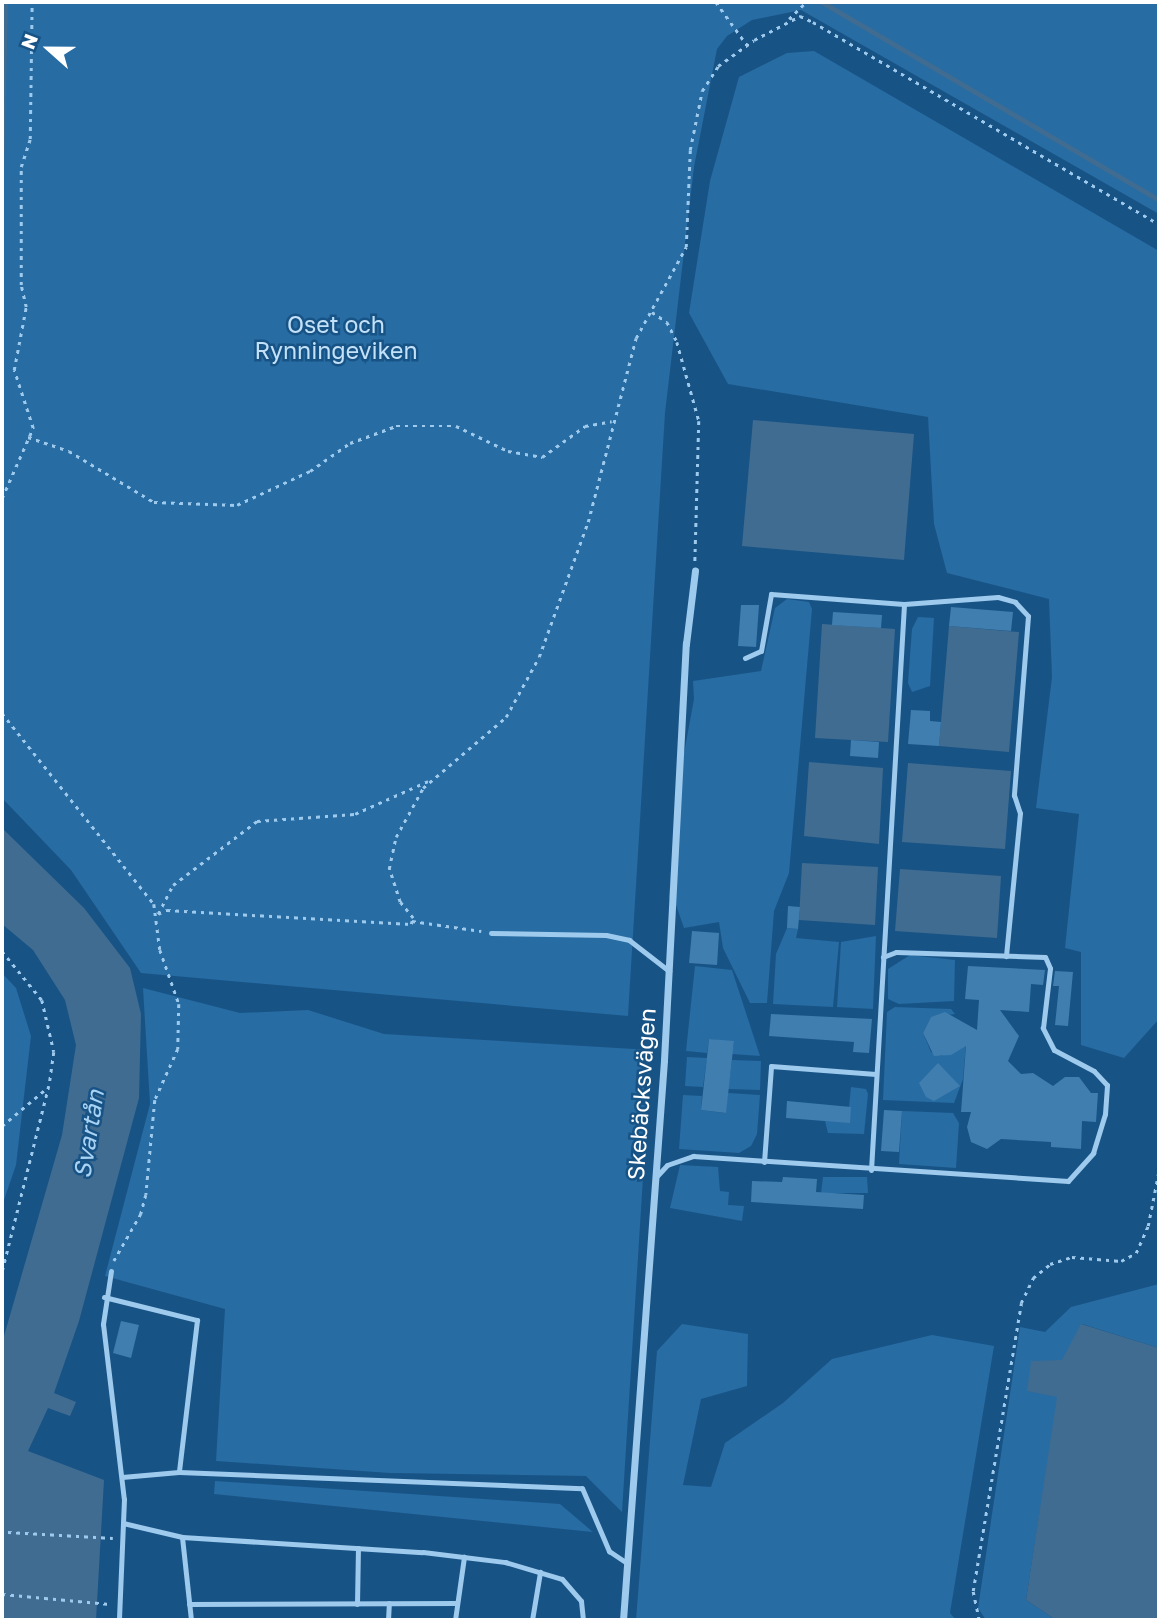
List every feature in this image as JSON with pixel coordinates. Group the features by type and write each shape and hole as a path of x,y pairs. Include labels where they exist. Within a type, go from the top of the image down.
{"street":[{"name":"Skebäcksvägen","path":"623,1620 669,971 686,644 695,571"}],"lane":[{"path":"744,658 761,651 771,594 904,604 998,597 1014,602 1028,616 1014,795 1020,813 1006,956"},
{"path":"871,1170 904,604"},
{"path":"491,933 606,935 629,940 669,971"},
{"path":"654,1180 667,1165 693,1156 871,1170 1068,1181 1093,1153 1105,1114 1107,1085 1094,1071 1054,1049 1043,1028 1050,968 1045,957 896,952 883,957"},
{"path":"764,1161 771,1066 876,1074"},
{"path":"111,1271 104,1297 104,1337 122,1477 119,1620"},
{"path":"104,1297 197,1320 179,1472"},
{"path":"122,1477 179,1472 582,1488 609,1551 627,1563"},
{"path":"123,1523 182,1537 464,1557 540,1572 575,1589 583,1620"},
{"path":"182,1537 191,1620"},
{"path":"357,1604 358,1548"},
{"path":"455,1620 464,1557"},
{"path":"532,1620 540,1572"},
{"path":"388,1620 389,1603"},
{"path":"189,1604 457,1603"}],"path":[{"path":"2,498 33,428 14,370 26,307 21,285 21,167 30,139 32,2"},
{"path":"716,2 747,45"},
{"path":"787,21 806,2"},
{"path":"111,1271 141,1214 155,1100 178,1049 181,1014 160,950 158,914 173,885 257,821 355,814 430,780 479,744 506,717 523,691 578,555 636,338 686,247 690,150 702,91 718,66 747,45 800,16 1159,224"},
{"path":"652,312 667,322 677,342 699,421 695,571"},
{"path":"28,437 69,451 154,502 237,505 310,471 350,443 396,426 456,426 508,451 542,457 585,426 612,422"},
{"path":"2,713 158,914"},
{"path":"412,921 394,890 391,856 402,823 430,780"},
{"path":"158,914 167,910 411,924 412,921 491,933"},
{"path":"2,951 34,986 49,1015 54,1052 49,1086 2,1273"},
{"path":"2,1126 49,1086"},
{"path":"979,1620 974,1591 993,1454 1027,1289 1041,1269 1063,1258 1121,1261 1136,1253 1147,1226 1159,1170"},
{"path":"8,1532 122,1539"},
{"path":"2,1594 120,1605"}],"green space":[{"name":"Oset och Rynningeviken","path":"2,2 1159,2 1159,214 801,10 752,20 727,36 717,49 694,167 665,413 628,1016 141,973 71,870 2,798"},
{"path":"814,51 1159,251 1159,1019 1124,1058 1081,1045 1081,952 1065,948 1079,814 1036,808 1052,677 1049,599 947,573 934,524 928,417 728,384 689,313 710,181 739,77 787,53"},
{"path":"787,599 809,602 812,609 789,873 774,911 767,1003 750,1003 723,948 719,922 684,928 676,905 669,898 676,797 694,699 693,681 761,671 775,608"},
{"path":"918,617 934,618 930,686 912,692 908,683 912,629"},
{"path":"787,928 798,929 796,938 839,942 833,1007 773,1004 776,954"},
{"path":"876,936 873,1009 837,1007 841,942"},
{"path":"910,955 955,960 954,1001 899,1004 888,999 888,969"},
{"path":"695,966 732,970 760,1056 732,1054 734,1042 709,1039 707,1053 686,1051"},
{"path":"2,973 16,988 31,1036 16,1165 2,1206"},
{"path":"143,988 240,1013 308,1010 384,1034 651,1050 622,1512 586,1476 390,1473 216,1461 225,1309 105,1276 150,1104"},
{"path":"895,1007 951,1009 955,1014 931,1017 923,1033 931,1052 941,1056 966,1044 963,1079 954,1103 883,1100 887,1012"},
{"path":"687,1057 707,1058 703,1087 685,1086"},
{"path":"732,1060 761,1061 760,1090 728,1089"},
{"path":"851,1087 866,1089 868,1094 864,1134 828,1133 825,1121 849,1107"},
{"path":"728,1093 760,1095 757,1134 751,1146 739,1153 679,1149 683,1095 702,1096 701,1110 725,1113"},
{"path":"902,1111 953,1113 959,1123 956,1168 899,1164"},
{"path":"680,1165 718,1167 720,1191 729,1192 728,1205 744,1206 742,1221 670,1208"},
{"path":"823,1177 867,1177 868,1193 821,1193"},
{"path":"1159,1284 1159,1348 1082,1324 1058,1396 1026,1600 1056,1620 986,1620 978,1608 1020,1327 1045,1332 1071,1307"},
{"path":"682,1324 748,1334 747,1386 701,1399 683,1485 711,1487 725,1443 783,1403 832,1359 932,1335 994,1346 950,1613 956,1620 636,1620 657,1351"},
{"path":"215,1481 560,1504 593,1532 214,1494"}],"water":[{"path":"2,2 8,2 2,263"},
{"path":"753,420 914,434 904,560 742,546"},
{"path":"822,624 895,629 888,742 815,738"},
{"path":"949,626 1019,632 1009,752 939,746"},
{"path":"809,762 883,768 879,844 804,836"},
{"path":"908,763 1011,771 1005,849 902,842"},
{"name":"Svartån","path":"2,828 84,908 130,968 141,1014 139,1098 79,1321 54,1393 76,1402 70,1416 48,1408 28,1451 104,1480 96,1620 2,1620 2,1343 62,1135 76,1045 65,1000 33,950 2,924"},
{"path":"802,863 878,867 875,925 799,920"},
{"path":"900,869 1001,876 997,938 895,931"},
{"path":"1081,1324 1159,1348 1159,1620 1056,1620 1026,1600 1057,1397 1027,1391 1031,1361 1062,1360"}],"building":[{"path":"741,605 759,605 756,647 738,646"},
{"path":"951,607 1013,612 1011,631 949,626"},
{"path":"833,612 882,615 881,628 832,625"},
{"path":"911,710 930,711 930,721 941,722 939,746 908,744"},
{"path":"851,740 879,742 878,758 850,756"},
{"path":"788,906 800,907 798,929 787,928"},
{"path":"692,931 719,933 717,965 689,963"},
{"path":"968,966 1045,970 1043,985 1031,984 1029,1012 1000,1010 1019,1036 1008,1061 1021,1074 1033,1073 1053,1086 1065,1077 1079,1077 1091,1093 1098,1093 1096,1122 1082,1121 1081,1149 1051,1147 1051,1142 1001,1139 987,1149 971,1142 967,1127 971,1112 961,1112 966,1046 951,1055 934,1056 923,1033 931,1017 945,1012 977,1030 979,1000 965,999"},
{"path":"1055,971 1073,972 1068,1026 1055,1025 1059,986 1053,986"},
{"path":"771,1014 872,1019 869,1053 853,1052 854,1042 769,1036"},
{"path":"709,1039 734,1041 726,1113 701,1110"},
{"path":"938,1063 960,1086 934,1101 926,1097 919,1083"},
{"path":"787,1101 851,1107 850,1123 786,1118"},
{"path":"884,1110 902,1111 899,1152 881,1151"},
{"path":"783,1177 817,1179 816,1192 864,1195 863,1209 751,1202 752,1181 782,1182"},
{"path":"121,1321 139,1325 131,1358 113,1353"}],"waterway":[{"path":"822,2 1159,200"}]}
